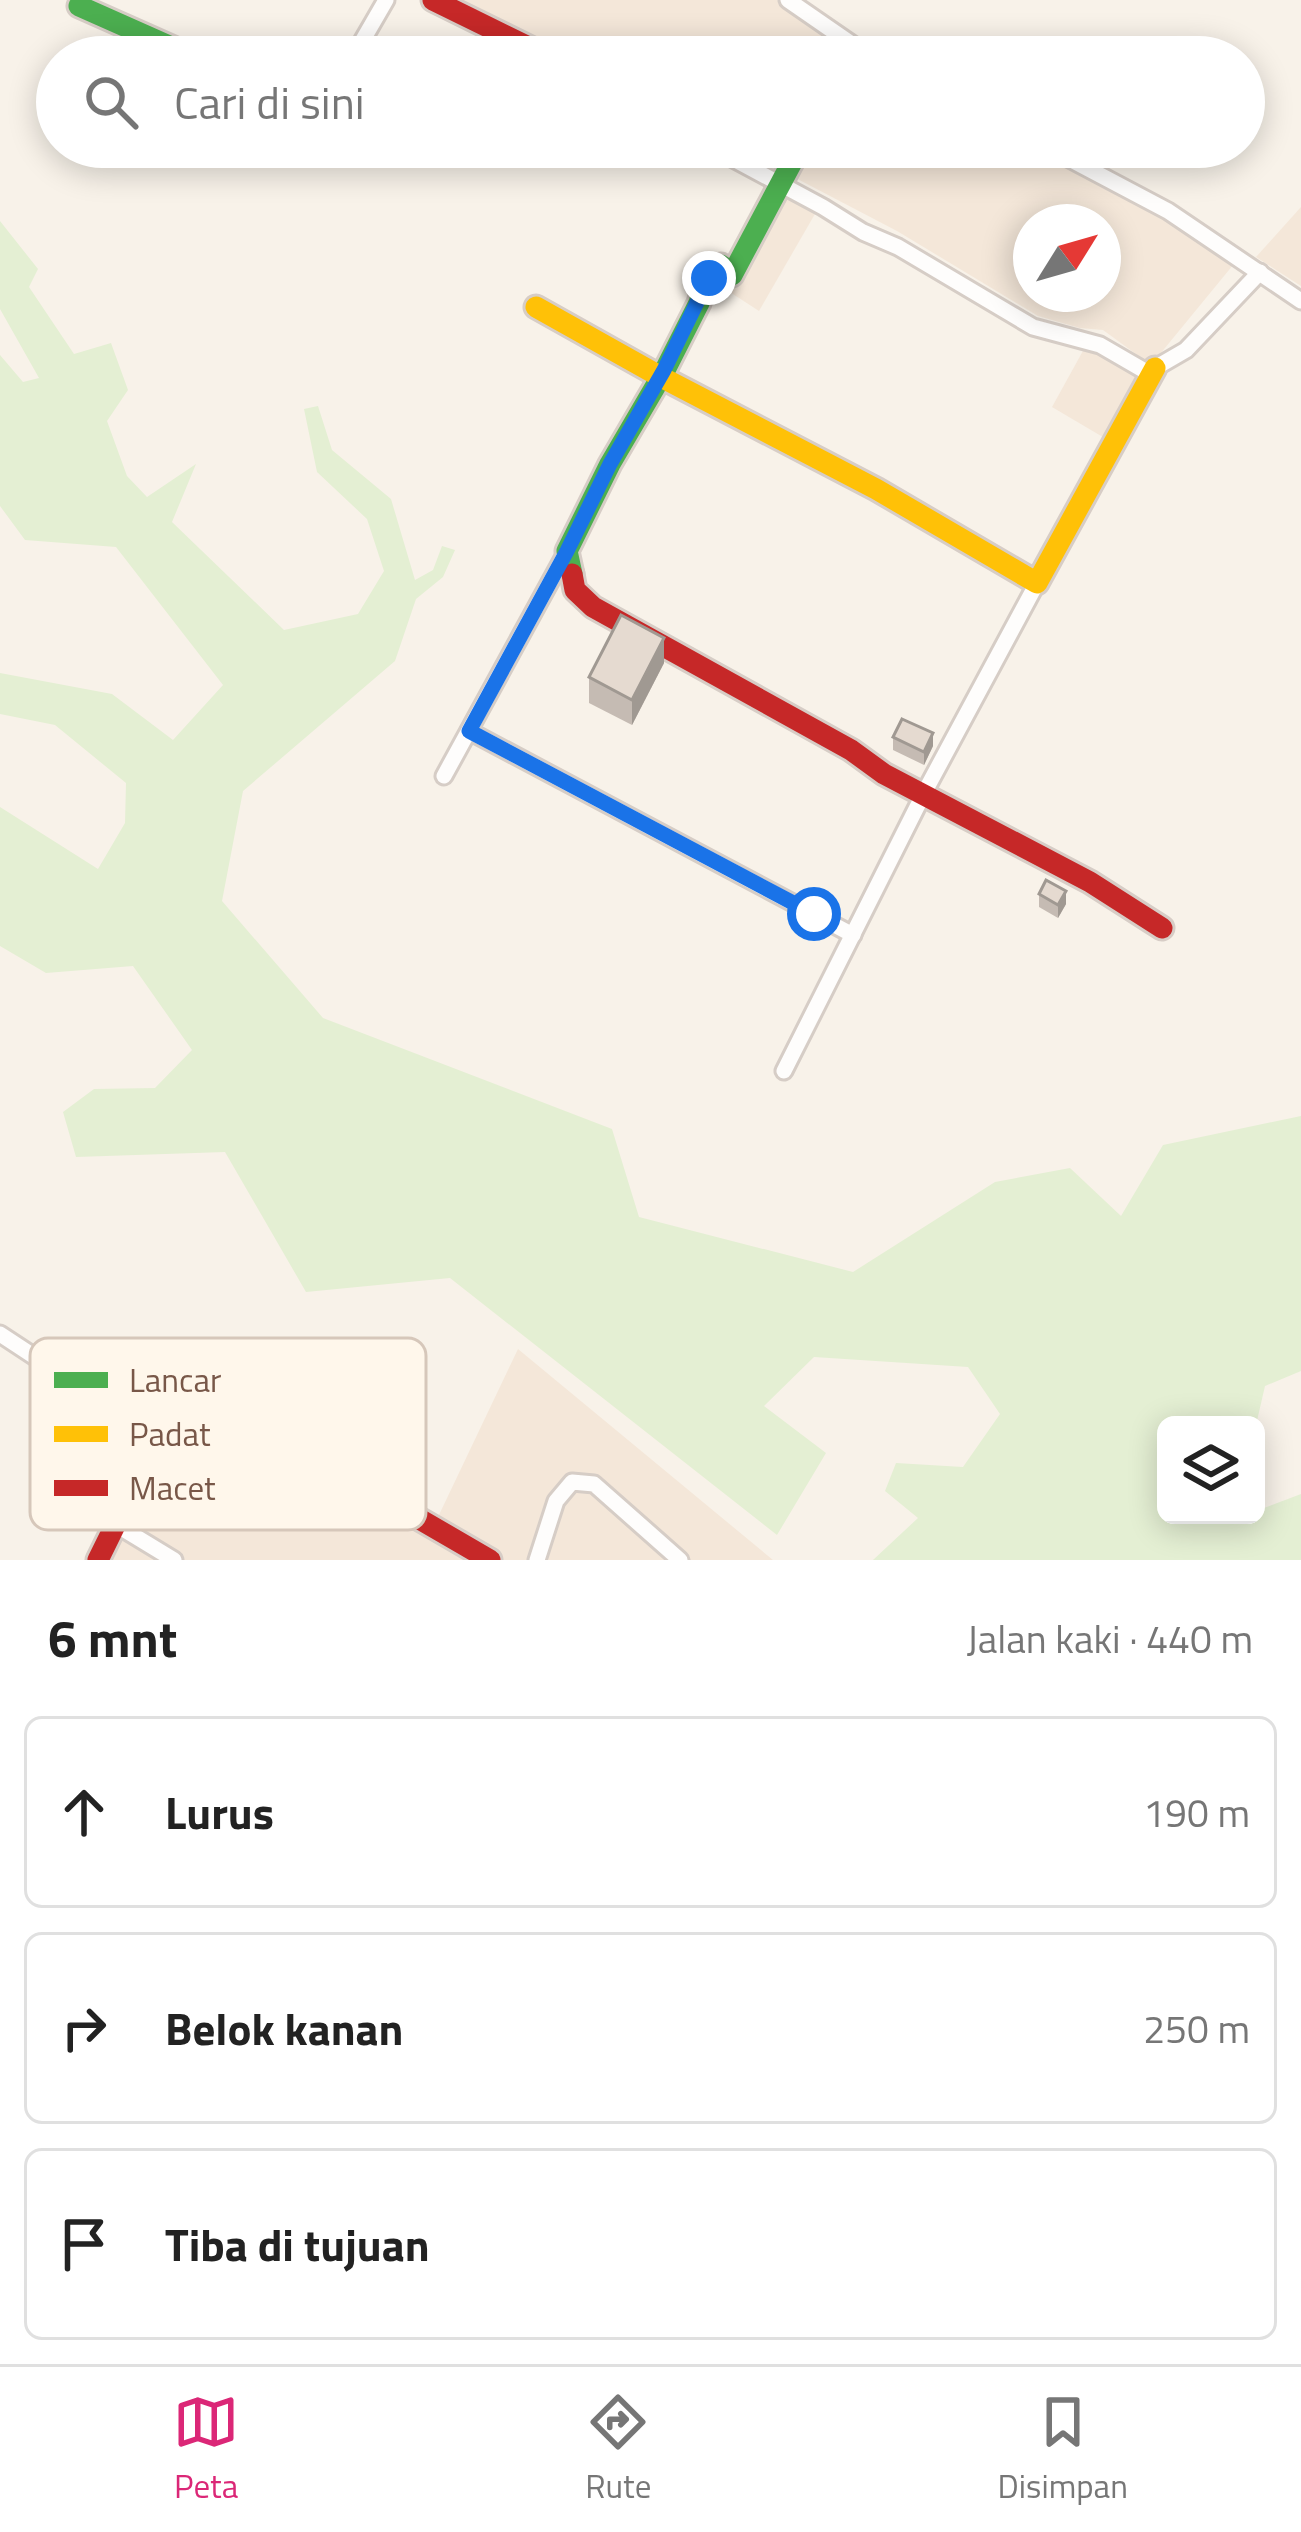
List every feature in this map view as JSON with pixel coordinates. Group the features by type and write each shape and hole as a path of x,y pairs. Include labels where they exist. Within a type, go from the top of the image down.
{"street":[{"path":"365,36 386,0"},
{"path":"433,0 506,36"},
{"path":"788,0 834,36"},
{"path":"80,6 147,36"},
{"path":"750,168 1033,327 1100,345 1150,374 1186,350 1260,272"},
{"path":"444,776 661,376 705,283 721,265 732,275 789,168"},
{"path":"1087,168 1168,211 1301,301"},
{"path":"536,308 876,489 1037,583"},
{"path":"784,1071 923,795 1155,368"},
{"path":"567,551 575,590 593,607 923,795 1090,882 1162,928"},
{"path":"469,731 853,934"},
{"path":"0,1334 30,1354"},
{"path":"537,1560 556,1501 567,1486 584,1481 594,1484 680,1560"},
{"path":"426,1522 490,1560"},
{"path":"98,1560 112,1530"},
{"path":"125,1530 174,1560"}],"shaded area":[{"path":"444,0 777,0 833,36 521,36"},
{"path":"789,168 1084,168 1238,259 1151,365 1103,330 1080,328 1031,312 1121,312 1121,204 1013,204 1013,301 897,231 786,173"},
{"path":"780,184 819,207 759,311 719,285"},
{"path":"1301,207 1301,286 1256,257"},
{"path":"1089,340 1148,373 1113,443 1052,407"},
{"path":"518,1349 773,1560 91,1560 107,1530 426,1530 426,1510 438,1517"}],"green space":[{"path":"0,221 38,269 29,287 74,354 111,343 128,390 107,421 127,476 147,497 196,464 172,522 284,630 358,614 384,571 367,519 317,472 304,409 318,406 332,450 391,499 415,580 433,570 442,546 455,550 443,577 416,599 395,661 243,791 222,901 323,1018 612,1129 639,1217 853,1272 995,1182 1070,1168 1121,1216 1163,1145 1301,1116 1301,1371 1265,1386 1258,1416 1157,1416 1157,1524 1265,1524 1265,1508 1301,1494 1301,1560 873,1560 918,1518 885,1491 896,1463 963,1467 1000,1414 968,1367 814,1357 764,1406 826,1453 777,1535 450,1278 306,1292 225,1152 76,1157 63,1112 94,1089 155,1088 192,1050 133,966 46,973 0,946 0,807 98,869 125,823 126,783 55,725 0,714 0,673 112,694 173,740 223,685 116,547 25,540 0,506 0,355 23,382 39,378 0,309"}],"building":[{"path":"621,615 664,638 632,700 589,677"},
{"path":"902,719 933,733 924,752 893,737"},
{"path":"1046,880 1066,891 1058,905 1039,894"}],"traffic: fast":[{"path":"79,6 147,36"},
{"path":"572,574 567,551 610,464 665,370 705,283 721,265 732,275 789,168"}],"traffic: slow":[{"path":"536,307 876,489 1037,583 1155,368"}],"traffic: jam":[{"path":"433,0 506,36"},
{"path":"572,574 575,590 593,607 851,750 884,774 1090,882 1162,928"},
{"path":"426,1523 490,1560"},
{"path":"98,1560 113,1530"}],"route":[{"path":"709,278 469,731 814,914"}]}
